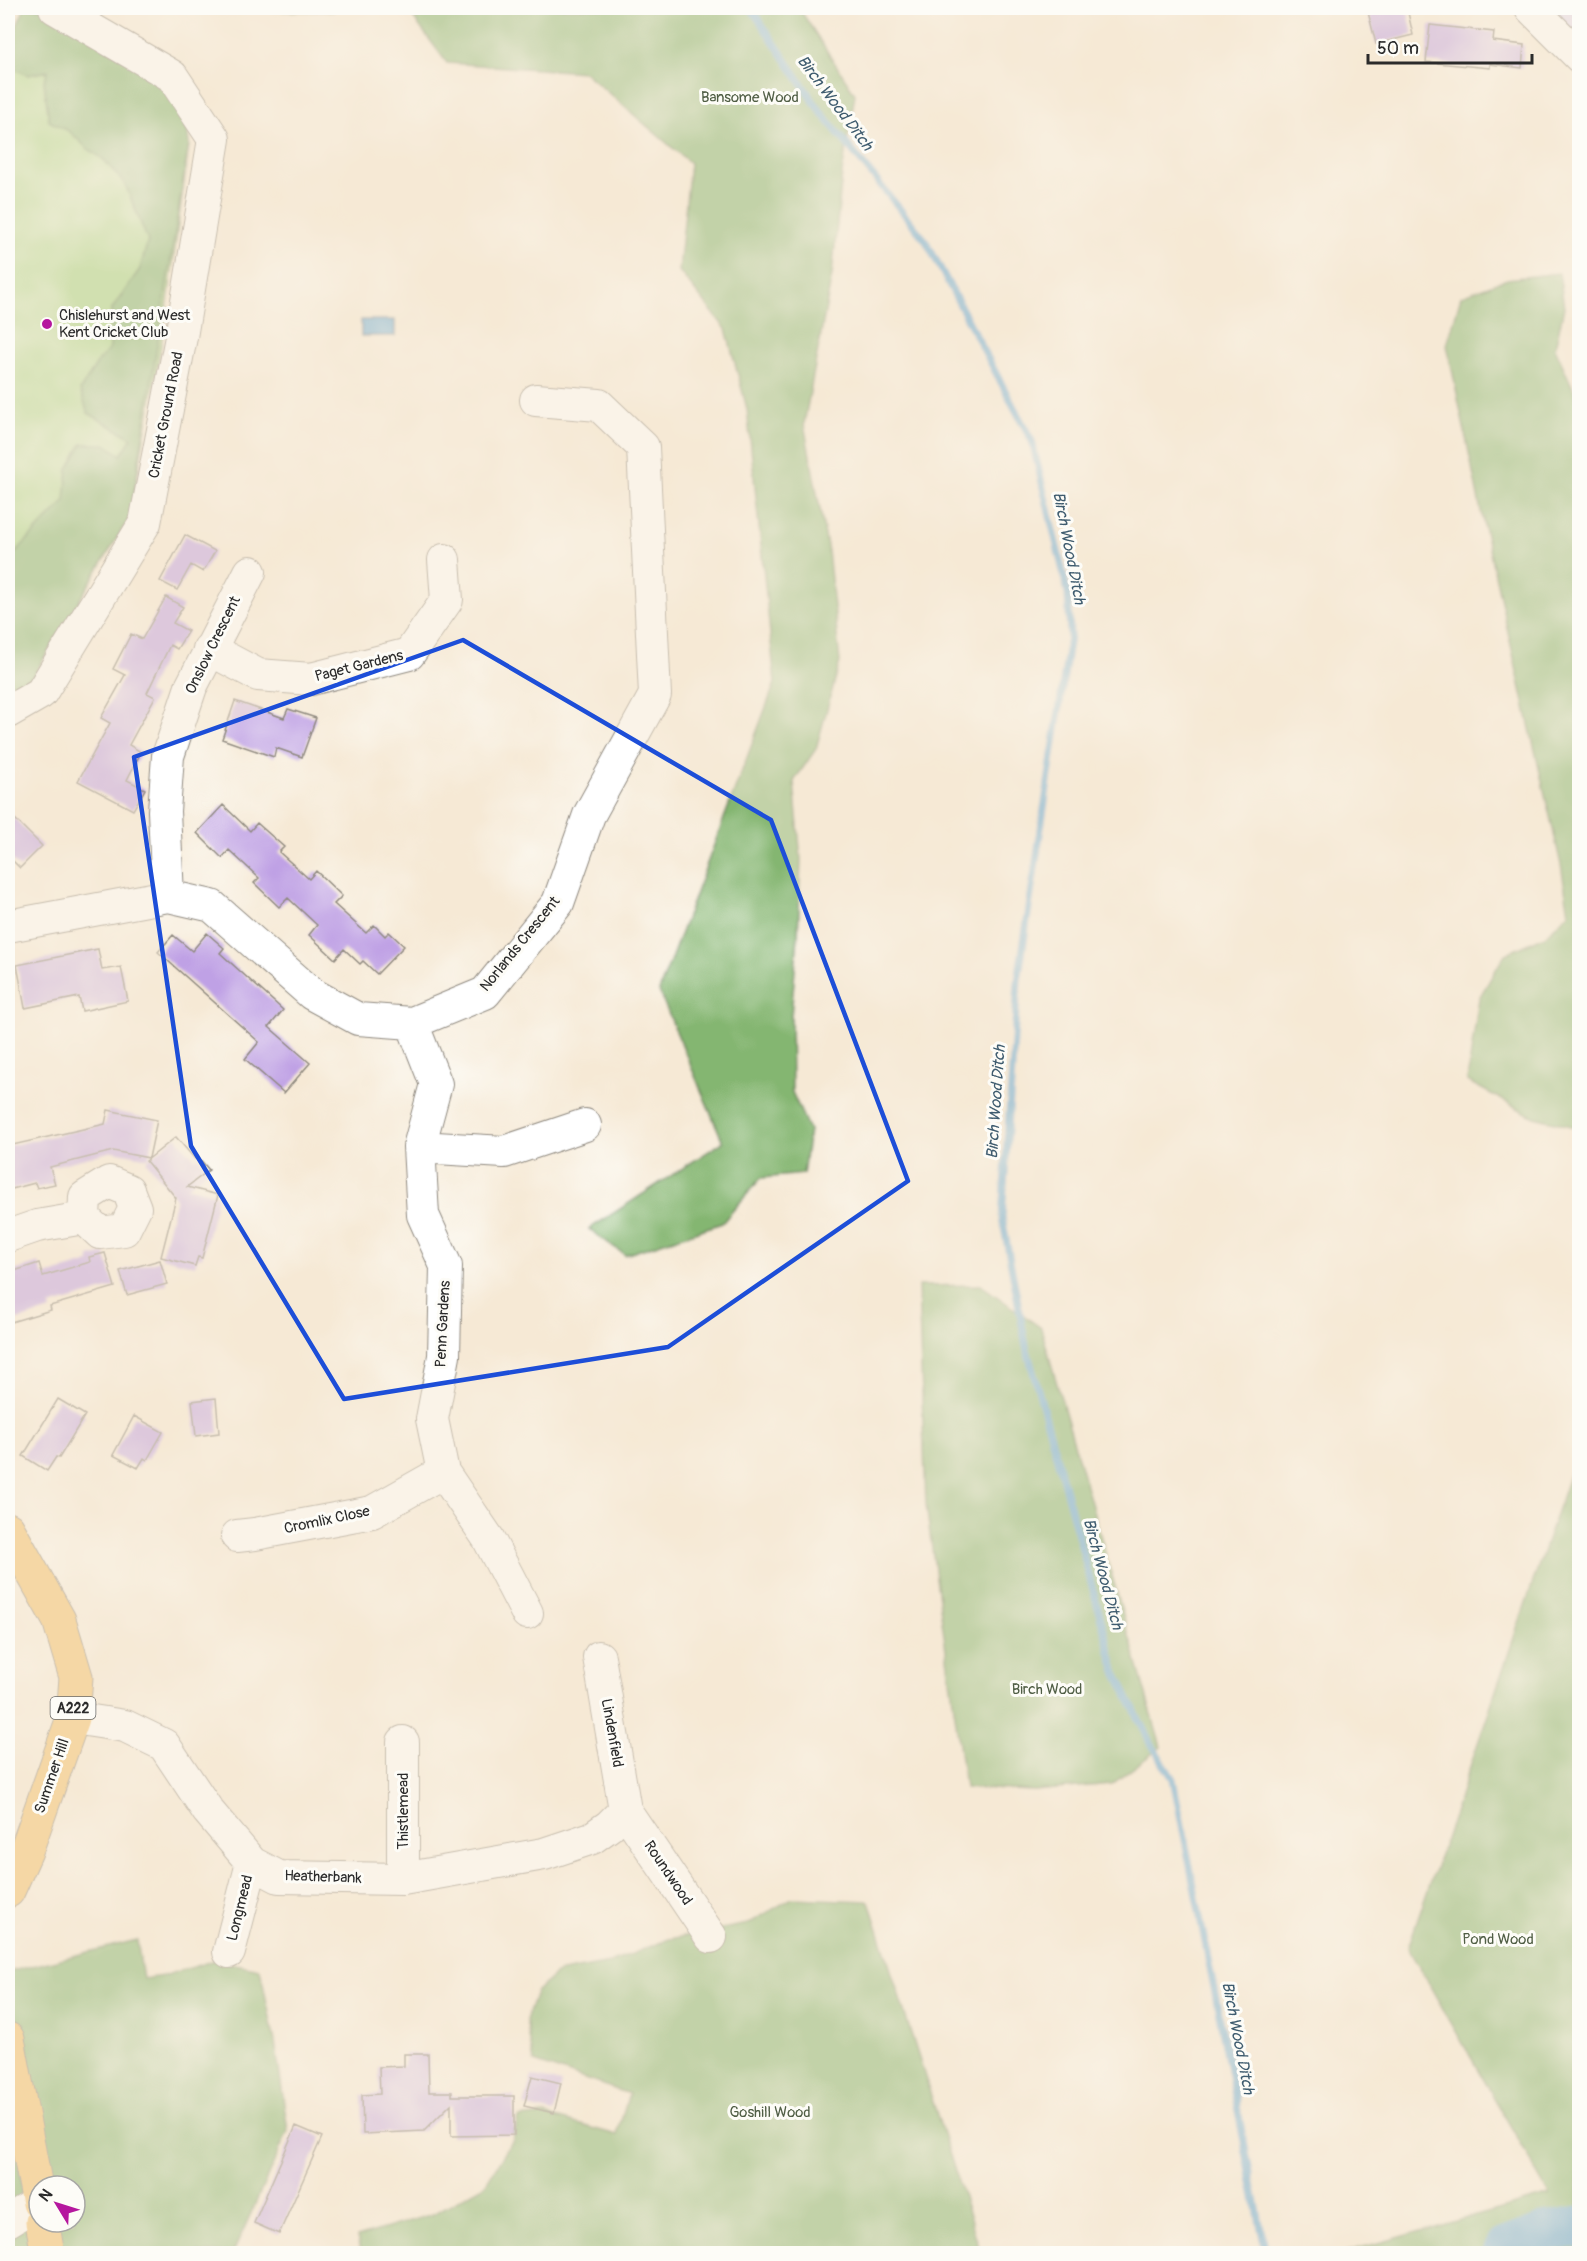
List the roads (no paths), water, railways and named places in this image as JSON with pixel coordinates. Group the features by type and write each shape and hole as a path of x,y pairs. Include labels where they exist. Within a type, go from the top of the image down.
{"main road":[{"name":"Summer Hill","path":"8,1529 59,1620 76,1677 73,1718 16,1848 8,1891"},
{"path":"8,2039 34,2174"},
{"path":"44,2234 48,2253"}],"street":[{"name":"Cricket Ground Road","path":"8,712 41,693 145,523 181,337 214,139 171,76 55,8"},
{"path":"1531,8 1580,57"},
{"name":"Norlands Crescent","path":"8,926 168,896 212,906 312,994 358,1019 412,1023 485,993 558,903 589,815 655,695 643,447 599,405 536,400"},
{"name":"Paget Gardens","path":"209,650 258,675 311,679 409,654 447,600 444,560"},
{"name":"Onslow Crescent","path":"168,896 164,811 168,756 191,687 250,572"},
{"name":"Penn Gardens","path":"412,1023 436,1084 419,1148 423,1215 446,1266 444,1356 432,1419 443,1472 488,1538 527,1613"},
{"path":"419,1148 504,1152 585,1125"},
{"path":"8,1236 37,1226 84,1218"},
{"name":"Cromlix Close","path":"237,1536 372,1512 443,1472"},
{"name":"Lindenfield","path":"599,1657 625,1809"},
{"name":"Heatherbank","path":"73,1718 125,1726 164,1745 208,1811 252,1863 279,1876 403,1879 544,1854 592,1838 609,1826 625,1809"},
{"name":"Thistlemead","path":"403,1743 403,1879"},
{"name":"Roundwood","path":"625,1809 711,1937"},
{"name":"Longmead","path":"229,1952 252,1863"},
{"path":"8,2221 27,2210"}],"water":[{"path":"361,320 395,320 395,336 361,336"}],"waterway":[{"name":"Birch Wood Ditch","path":"751,8 820,111 926,241 1032,441 1068,593 1070,636 1018,981 1002,1217 1026,1346 1115,1670 1149,1740 1173,1779 1266,2254"},
{"path":"1502,2254 1505,2247 1545,2232 1580,2226"}],"place":[{"name":"Chislehurst and West Kent Cricket Club","path":"47,324"}],"park label":[{"name":"Bansome Wood","path":"750,97"},
{"name":"Birch Wood","path":"1047,1689"},
{"name":"Pond Wood","path":"1498,1939"},
{"name":"Goshill Wood","path":"770,2112"}]}
